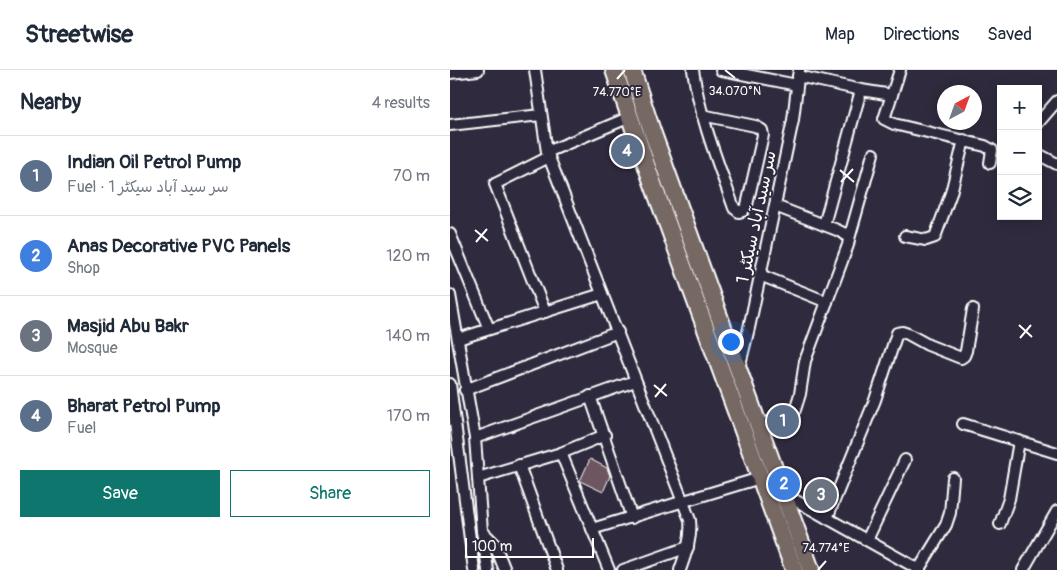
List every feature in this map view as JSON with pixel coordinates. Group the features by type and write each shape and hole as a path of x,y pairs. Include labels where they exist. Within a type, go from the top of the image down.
{"highway":[{"path":"632,70 637,78 758,426 811,570"},
{"path":"613,71 794,570"}],"street":[{"path":"450,72 478,70"},
{"path":"535,70 548,154 690,520 691,531 688,547 680,570"},
{"path":"694,70 696,93 702,115 734,208 739,212 747,204 763,135 762,130 755,126 702,115"},
{"path":"721,70 798,77 892,95"},
{"path":"900,70 884,118 894,124 985,146 992,150 990,163"},
{"name":"سر سید آباد سیکٹر 1","path":"739,369 793,120 798,77"},
{"path":"824,225 861,90"},
{"path":"1042,119 1057,101"},
{"path":"450,124 541,115"},
{"path":"545,312 495,184 548,154 630,117"},
{"path":"905,236 926,240 935,237 951,193 964,140"},
{"path":"758,426 791,414 795,410 800,394 805,361 848,245 873,154"},
{"path":"1042,156 1057,164"},
{"path":"775,206 845,234 849,238"},
{"path":"450,234 489,329"},
{"path":"760,275 827,302"},
{"path":"458,339 602,294"},
{"path":"450,295 465,390 475,438 482,531 488,570"},
{"path":"827,518 875,400 897,333 908,334 928,345 960,358 964,356 966,351 972,309"},
{"path":"465,390 618,332"},
{"path":"475,438 635,381"},
{"path":"450,384 474,570"},
{"path":"590,396 632,518"},
{"path":"964,424 1057,453"},
{"path":"478,478 561,452 605,435"},
{"path":"1000,524 1010,499 1019,441"},
{"path":"561,452 609,570"},
{"path":"867,540 905,460"},
{"path":"519,465 557,570"},
{"path":"592,529 760,478"},
{"path":"783,494 920,570 946,525 950,513 954,478"},
{"path":"1023,570 1057,511"},
{"path":"482,531 494,543 505,570"},
{"path":"623,570 688,547"}],"building":[{"path":"590,459 607,468 610,476 603,492 580,481"}],"place":[{"name":"Bharat Petrol Pump","path":"627,151"},
{"name":"Indian Oil Petrol Pump","path":"783,421"},
{"name":"Anas Decorative PVC Panels","path":"784,484"},
{"name":"Masjid Abu Bakr","path":"821,495"}]}
